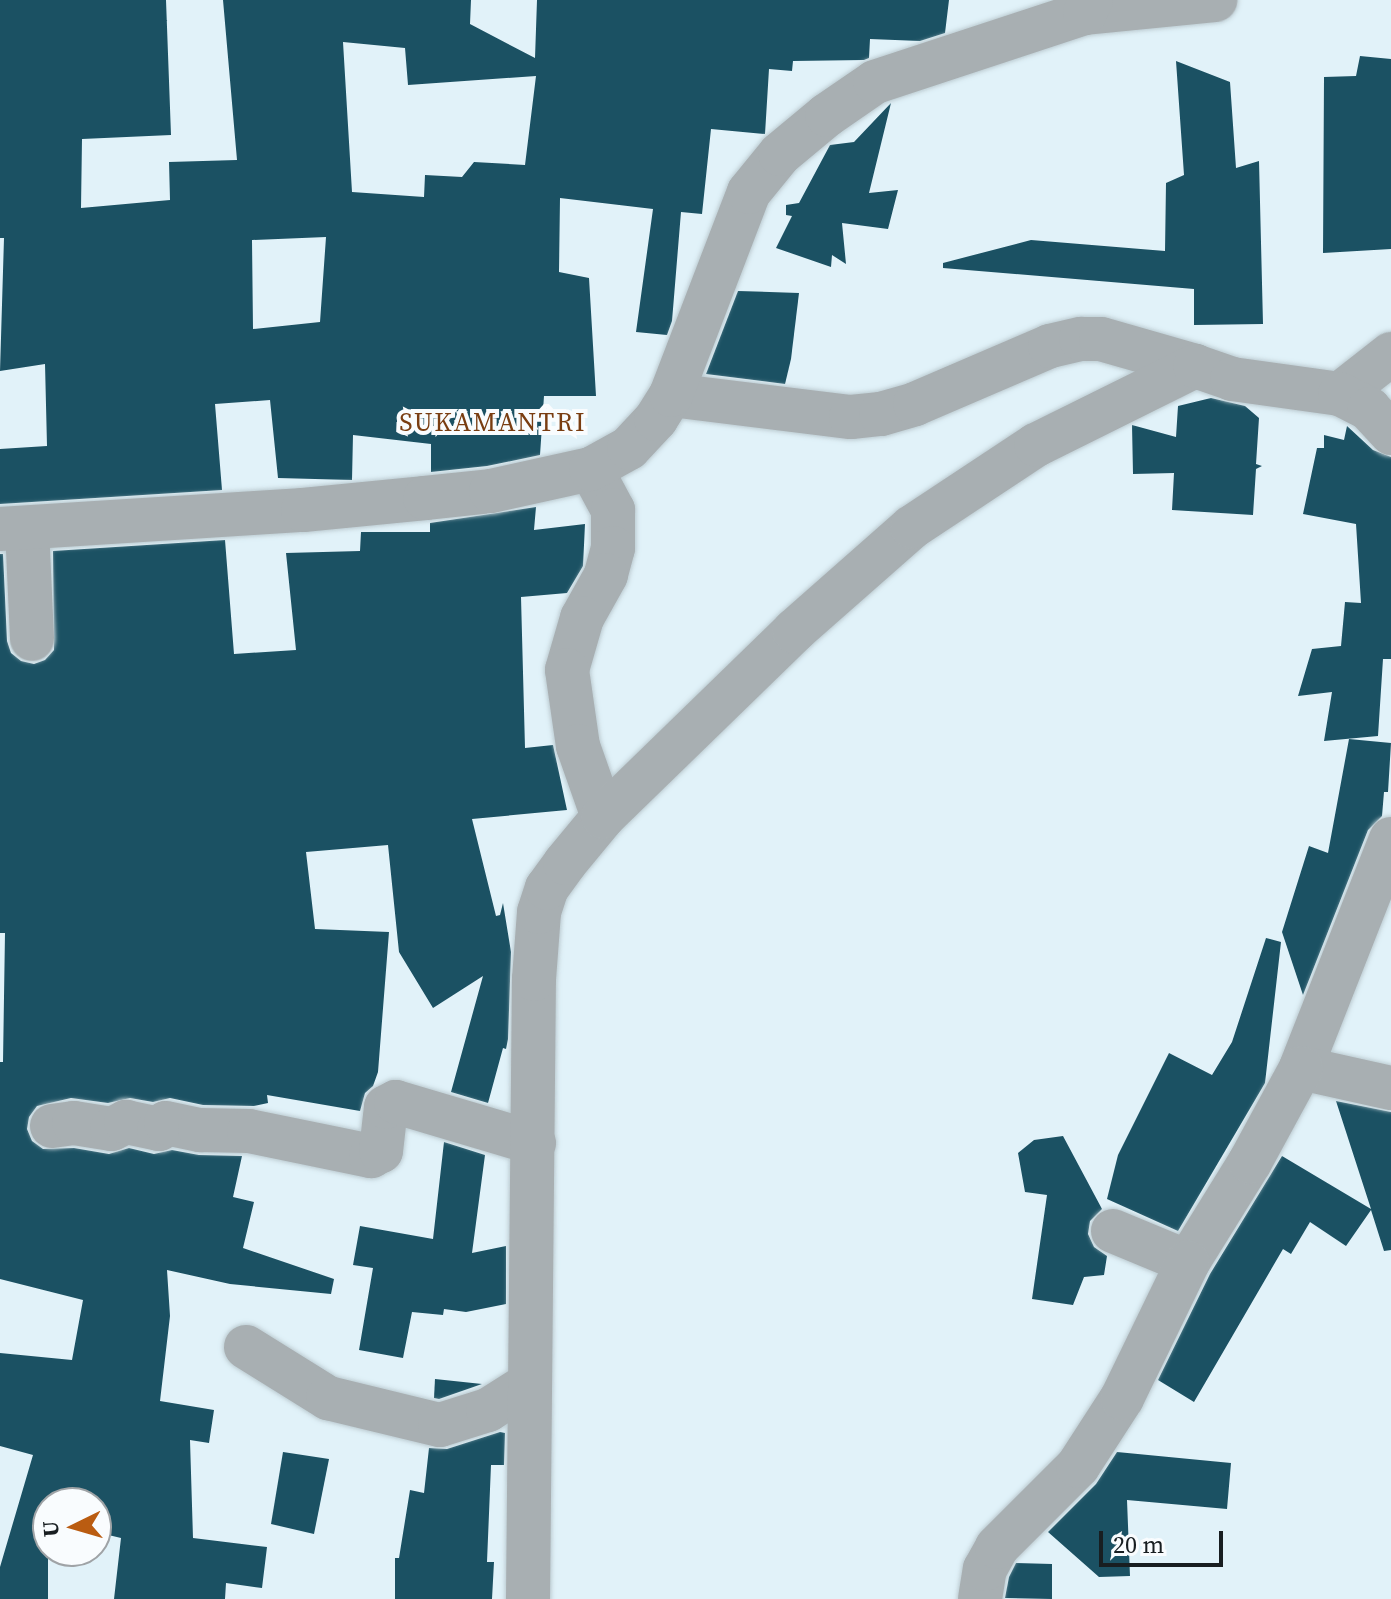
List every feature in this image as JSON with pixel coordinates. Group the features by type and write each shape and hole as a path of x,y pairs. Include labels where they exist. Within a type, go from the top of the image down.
{"street":[{"path":"32,639 14,528 395,501 491,491 591,469 629,448 656,419 671,395 749,192 780,154 827,115 875,82 1088,6 1215,0"},
{"path":"671,395 851,417 881,414 915,404 1050,346 1081,339 1101,339 1232,379 1340,394 1369,409 1391,433"},
{"path":"1340,394 1391,354"},
{"path":"528,1599 534,979 539,912 547,888 603,817 794,631 912,527 1036,445 1195,366"},
{"path":"591,469 613,510 613,548 606,575 582,618 567,670 578,746 603,817"},
{"path":"980,1599 985,1569 997,1547 1078,1466 1122,1398 1188,1262 1250,1162 1301,1068 1391,839"},
{"path":"1301,1068 1391,1088"},
{"path":"52,1126 74,1123 112,1129 126,1122 159,1129 166,1123 200,1130 249,1131 371,1156 381,1151 386,1107 396,1102 534,1143"},
{"path":"1113,1231 1188,1262"},
{"path":"246,1347 328,1398 440,1425 488,1410 529,1384"}],"building":[{"path":"0,0 166,0 171,135 82,139 81,208 170,200 169,162 237,160 223,0 471,0 470,24 535,58 537,0 949,0 945,33 920,41 870,39 869,58 864,60 793,61 792,71 769,69 765,134 711,129 702,214 681,212 672,321 667,335 636,332 653,209 560,198 559,272 589,278 596,396 544,396 540,455 487,466 431,472 431,444 353,435 352,480 278,478 270,400 215,404 222,490 0,504 0,449 47,446 45,364 0,371 4,238 0,238","holes":["343,42 405,48 408,85 536,76 525,165 474,162 462,177 425,175 424,197 352,192","326,237 320,322 253,329 252,240"]},
{"path":"1360,56 1391,59 1391,249 1323,253 1324,77 1356,76"},
{"path":"1176,61 1230,82 1236,168 1259,161 1263,324 1194,325 1194,289 943,268 943,263 1031,240 1165,251 1166,183 1184,175"},
{"path":"891,103 869,193 898,190 888,229 842,223 846,264 832,255 831,267 776,248 792,216 786,215 786,205 799,203 830,145 854,142"},
{"path":"738,291 799,293 785,384 706,374"},
{"path":"1211,398 1245,406 1259,418 1256,464 1262,466 1256,469 1253,515 1172,510 1174,473 1133,474 1132,425 1176,437 1178,406"},
{"path":"1347,426 1373,450 1391,457 1391,659 1383,659 1378,736 1324,741 1332,692 1298,696 1312,649 1341,646 1345,602 1361,603 1356,524 1303,514 1317,448 1324,448 1324,435 1344,440"},
{"path":"536,507 534,530 585,524 583,566 567,593 521,597 525,748 553,745 567,810 472,819 496,916 500,915 503,903 511,952 508,1039 488,1103 451,1092 483,976 433,1008 399,952 388,845 306,852 315,929 389,932 378,1072 373,1086 365,1093 360,1111 267,1095 268,1103 254,1106 203,1105 170,1098 153,1102 130,1098 108,1103 71,1098 37,1106 29,1117 27,1129 32,1141 43,1149 74,1148 109,1154 129,1148 154,1154 172,1150 199,1155 242,1156 233,1197 254,1202 243,1248 334,1279 331,1294 230,1284 167,1270 170,1316 160,1401 214,1410 209,1443 190,1440 193,1538 267,1547 262,1588 226,1583 225,1599 114,1599 121,1538 112,1536 112,1487 32,1487 32,1567 48,1567 48,1599 0,1599 0,1567 33,1455 0,1446 0,1353 72,1360 83,1300 0,1279 0,1062 3,1062 5,933 0,933 0,554 3,554 7,641 11,653 21,661 34,664 45,660 54,650 53,551 225,540 234,654 296,650 286,553 360,551 361,532 430,532 430,523"},
{"path":"1349,739 1391,743 1388,792 1384,792 1382,816 1368,830 1303,995 1282,932 1309,846 1328,853"},
{"path":"1266,938 1281,942 1265,1083 1178,1231 1107,1199 1118,1155 1169,1053 1212,1075 1232,1042"},
{"path":"1336,1101 1391,1112 1391,1250 1384,1251 1371,1210 1346,1246 1310,1222 1291,1254 1283,1249 1194,1402 1158,1380 1210,1274 1282,1156 1371,1209"},
{"path":"1063,1136 1102,1209 1090,1221 1088,1234 1094,1247 1107,1256 1104,1275 1084,1277 1073,1305 1032,1299 1047,1195 1025,1192 1018,1153 1034,1140"},
{"path":"444,1142 485,1155 472,1253 506,1246 506,1304 466,1312 444,1309 443,1315 412,1312 403,1358 359,1350 373,1268 353,1265 360,1226 433,1239"},
{"path":"435,1379 482,1384 439,1399 434,1398"},
{"path":"505,1433 504,1465 491,1465 487,1562 494,1562 492,1599 395,1599 395,1558 399,1558 410,1490 424,1493 429,1448 447,1449"},
{"path":"283,1452 329,1459 314,1534 271,1524"},
{"path":"1117,1452 1231,1463 1227,1509 1127,1500 1130,1576 1099,1577 1048,1532 1096,1484"},
{"path":"1016,1563 1052,1564 1052,1599 1005,1598 1009,1577"}],"district":[{"name":"SUKAMANTRI","path":"493,423"}]}
